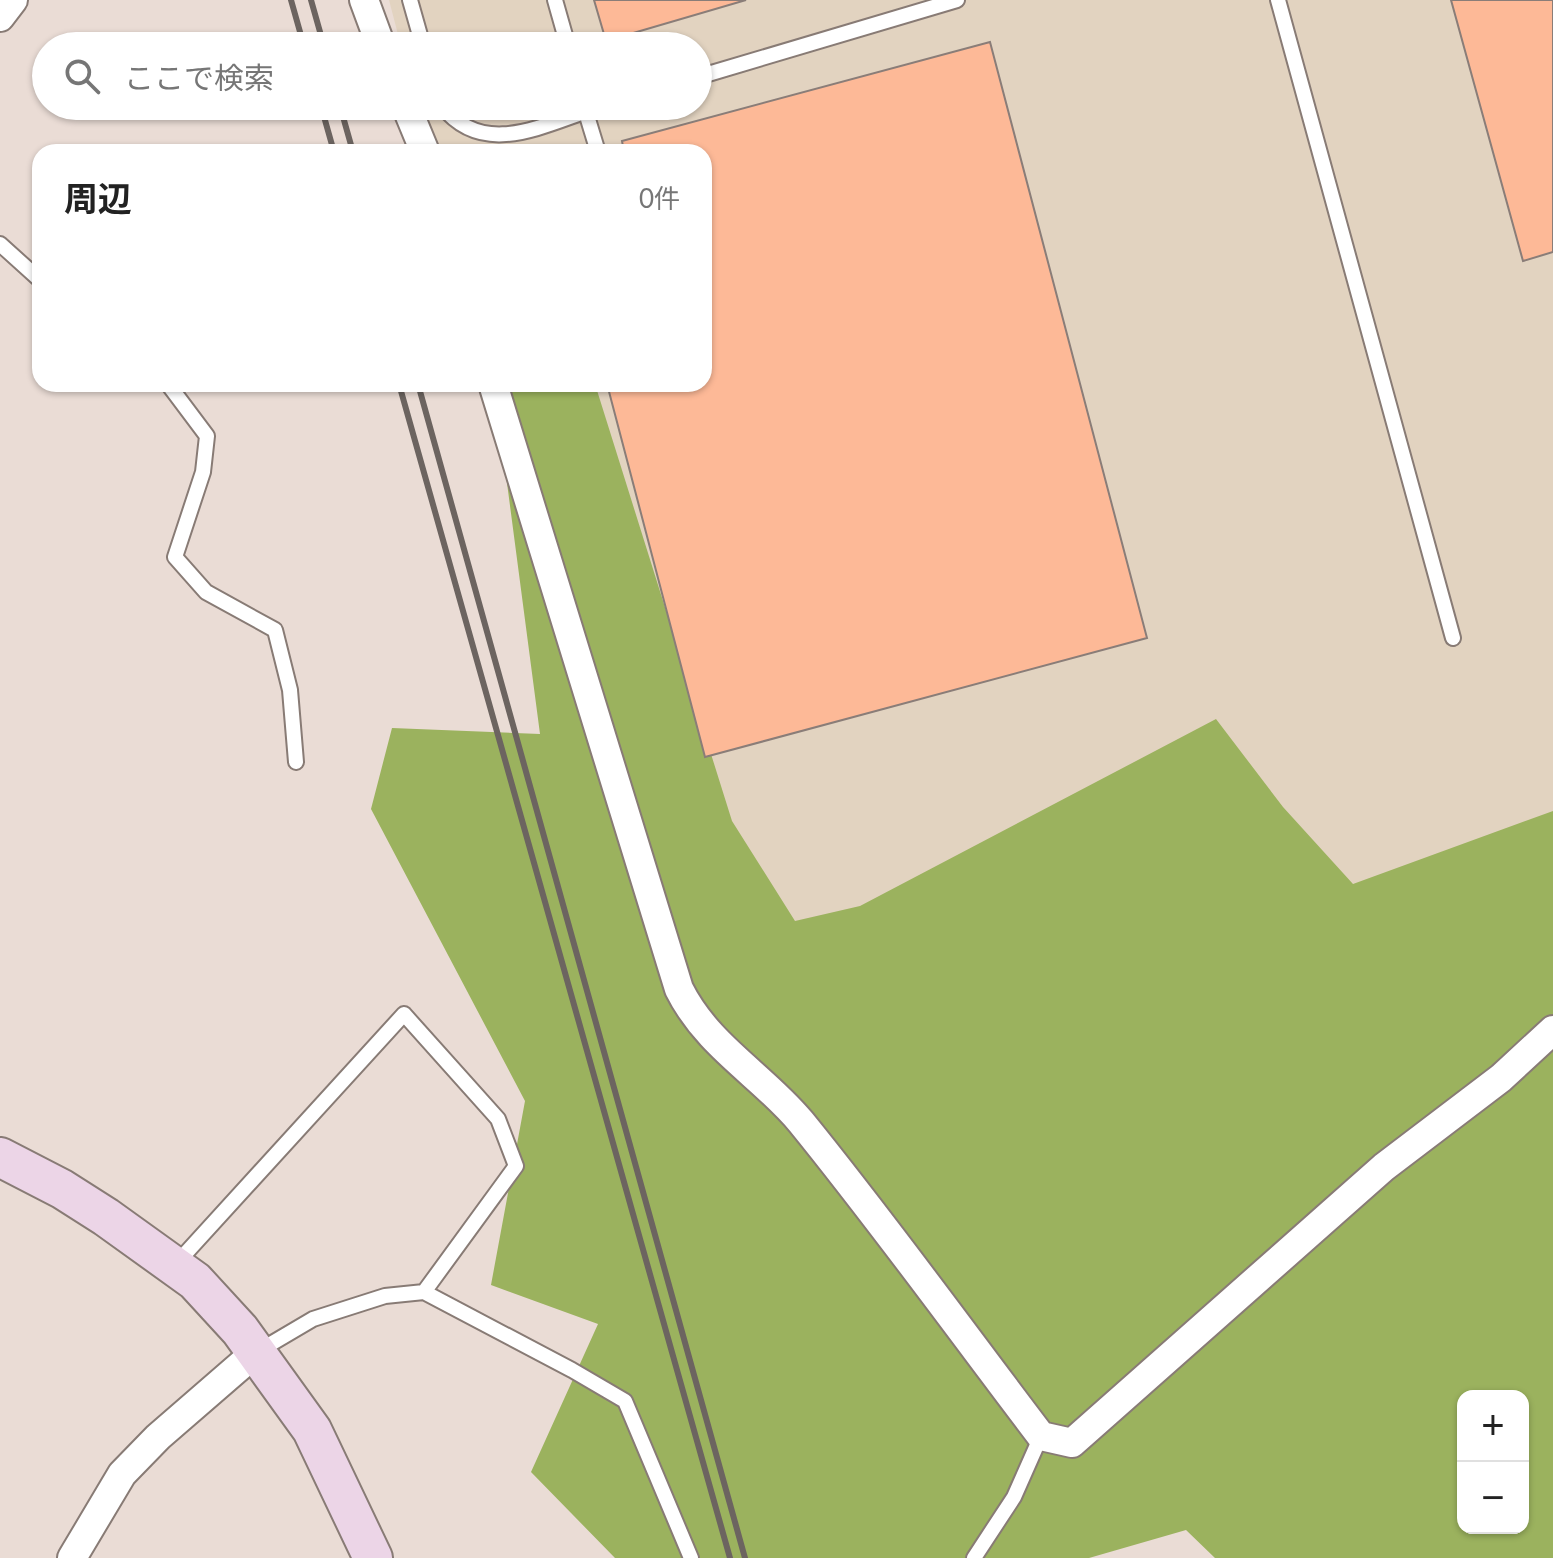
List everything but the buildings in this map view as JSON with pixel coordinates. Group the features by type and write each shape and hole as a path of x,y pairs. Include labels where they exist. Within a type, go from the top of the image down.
{"main road":[{"path":"0,1157 62,1189 195,1281 240,1330 312,1430 373,1558"}],"street":[{"path":"0,17 13,0"},
{"path":"364,0 376,32"},
{"path":"412,120 422,144"},
{"path":"495,392 679,989 691,1014 735,1061 798,1119 1041,1436 1072,1443 1384,1167 1501,1078 1553,1030"},
{"path":"72,1558 122,1474 158,1437 256,1352"}],"lane":[{"path":"410,0 419,32"},
{"path":"555,0 564,32"},
{"path":"712,73 957,0"},
{"path":"1278,0 1453,638"},
{"path":"453,120 485,135 517,134 554,120"},
{"path":"589,120 596,144"},
{"path":"0,244 32,273"},
{"path":"174,392 207,436 203,472 175,557 206,592 275,630 290,690 296,762"},
{"path":"175,1266 404,1014 498,1119 516,1166 424,1292"},
{"path":"256,1352 313,1319 385,1296 424,1292 625,1401 691,1558"},
{"path":"974,1558 1014,1497 1041,1436"}],"shaded area":[{"path":"389,0 1553,0 1553,991 1014,1397 493,392 712,392 712,144 427,144 421,120 712,120 712,32 397,32"}],"green space":[{"path":"495,392 598,392 732,821 795,921 860,906 1216,719 1283,807 1353,884 1553,811 1553,1558 1215,1558 1186,1530 1089,1558 615,1558 531,1472 598,1324 491,1285 525,1101 371,809 392,728 540,734"}],"railway":[{"path":"291,0 300,32"},
{"path":"311,0 320,32"},
{"path":"325,120 332,144"},
{"path":"344,120 351,144"},
{"path":"401,392 730,1558"},
{"path":"420,392 745,1558"}]}
